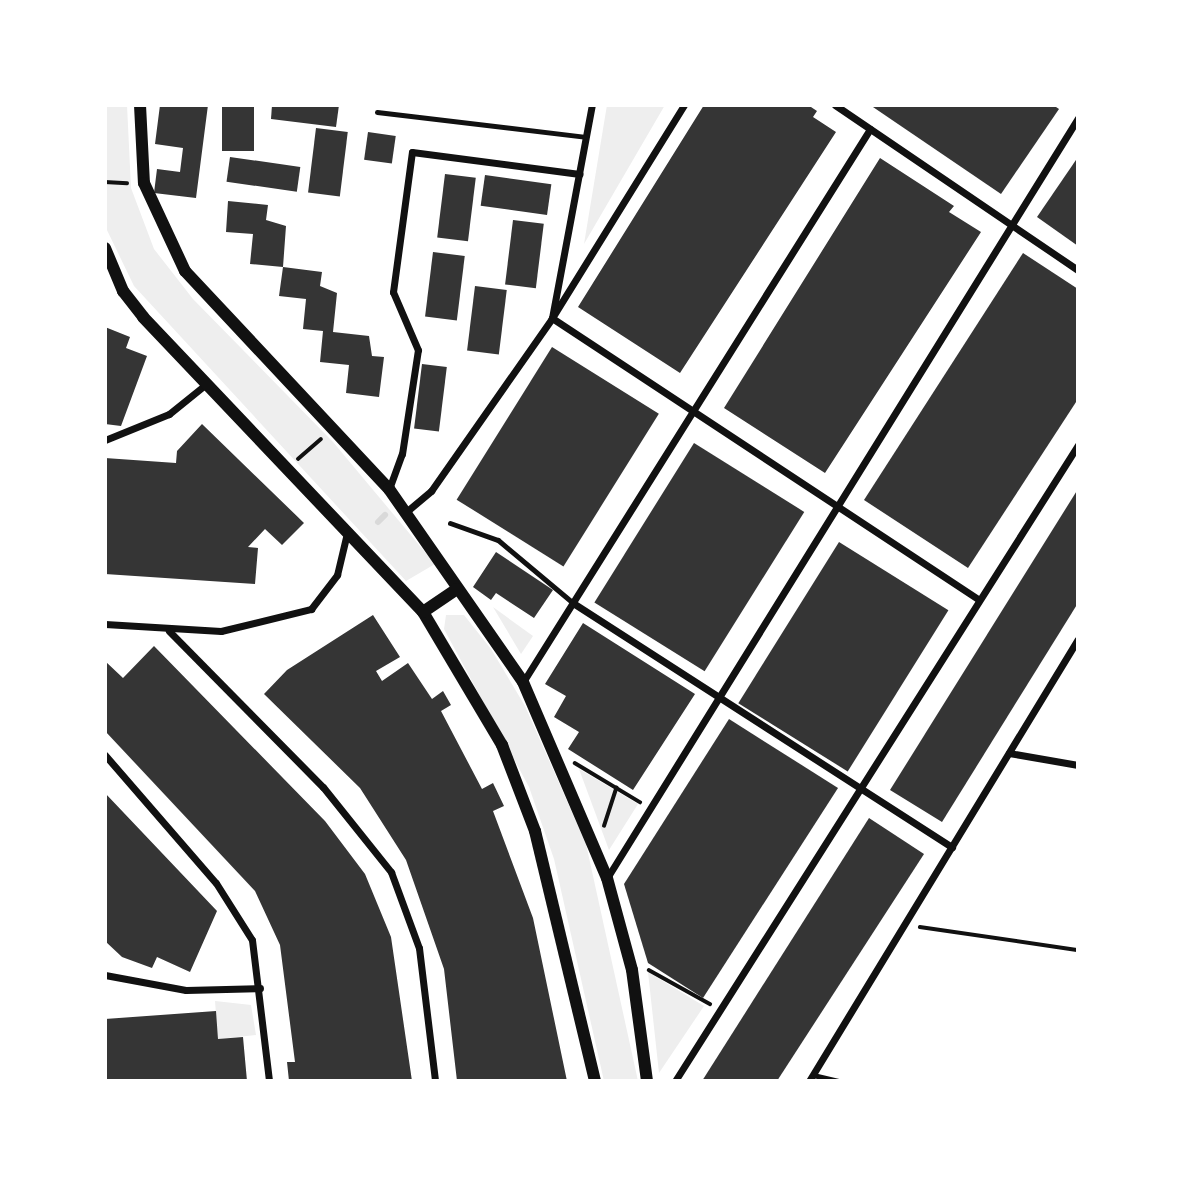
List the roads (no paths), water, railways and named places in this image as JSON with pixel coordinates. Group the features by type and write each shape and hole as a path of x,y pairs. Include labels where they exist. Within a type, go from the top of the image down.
{"street":[{"path":"140,105 144,183 185,271 389,489 432,547 457,589 523,682 556,752 607,878 631,966 647,1081"},
{"path":"552,318 592,105"},
{"path":"409,515 431,491 552,318 684,105"},
{"path":"835,105 1078,270"},
{"path":"607,878 1078,118"},
{"path":"523,682 870,129"},
{"path":"389,489 402,454 418,350 393,292 412,152 580,174"},
{"path":"105,248 108,268 143,317 205,386 347,530 423,612 502,745 521,791 574,973 595,1081"},
{"path":"552,318 836,509 978,599"},
{"path":"105,440 169,414 205,386"},
{"path":"674,1081 1078,445"},
{"path":"105,624 169,631 221,631 311,609 337,575 347,530"},
{"path":"423,612 457,589"},
{"path":"573,603 952,847"},
{"path":"169,631 323,787 391,872 419,948 435,1081"},
{"path":"811,1078 1078,639"},
{"path":"1009,753 1078,765"},
{"path":"105,755 233,909 252,940 260,988 269,1081"},
{"path":"106,976 186,990 260,988"}],"lane":[{"path":"377,112 586,137"},
{"path":"450,523 498,540 573,603"},
{"path":"811,1078 838,1081"}],"waterway":[{"path":"378,522 385,515"}]}
